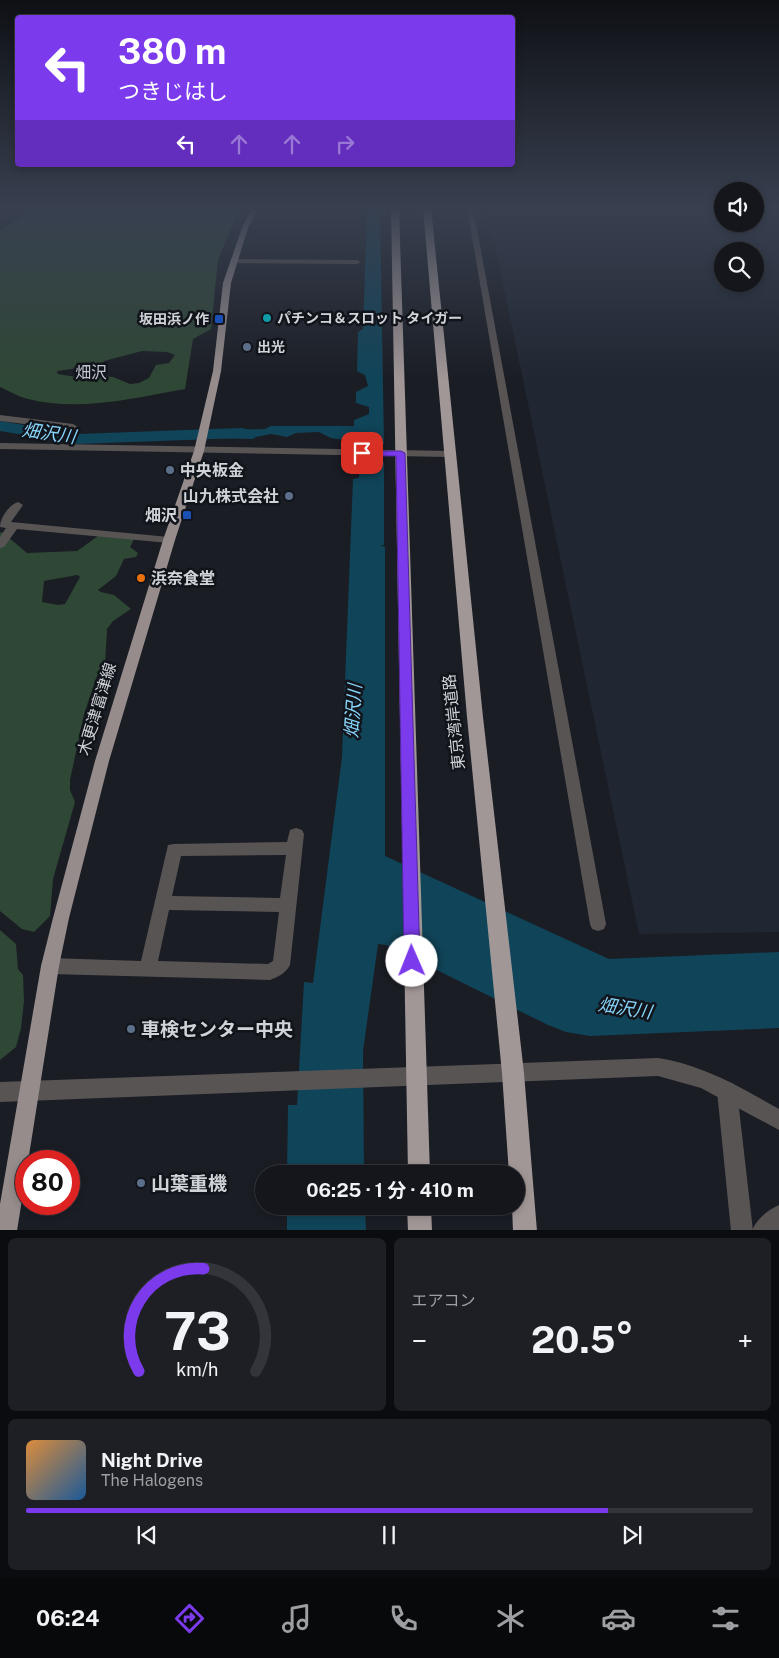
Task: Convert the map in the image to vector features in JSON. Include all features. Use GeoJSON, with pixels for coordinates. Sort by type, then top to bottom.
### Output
{"type":"FeatureCollection","features":[{"type":"Feature","properties":{"kind":"highway"},"geometry":{"type":"LineString","coordinates":[[395,265],[396,453],[419,1165]]}},
{"type":"Feature","properties":{"kind":"highway","name":"東京湾岸道路"},"geometry":{"type":"LineString","coordinates":[[432,265],[513,1073],[524,1230]]}},
{"type":"Feature","properties":{"kind":"highway"},"geometry":{"type":"LineString","coordinates":[[419,1215],[420,1230]]}},
{"type":"Feature","properties":{"kind":"main road","name":"木更津富津線"},"geometry":{"type":"LineString","coordinates":[[6,1230],[50,966],[102,761],[200,445],[218,371],[228,283],[233,265]]}},
{"type":"Feature","properties":{"kind":"street"},"geometry":{"type":"LineString","coordinates":[[480,265],[598,924]]}},
{"type":"Feature","properties":{"kind":"street"},"geometry":{"type":"LineString","coordinates":[[0,418],[73,427]]}},
{"type":"Feature","properties":{"kind":"street"},"geometry":{"type":"LineString","coordinates":[[0,446],[200,445],[348,453],[450,454]]}},
{"type":"Feature","properties":{"kind":"street"},"geometry":{"type":"LineString","coordinates":[[0,545],[6,524],[18,506]]}},
{"type":"Feature","properties":{"kind":"street"},"geometry":{"type":"LineString","coordinates":[[6,524],[169,540]]}},
{"type":"Feature","properties":{"kind":"street"},"geometry":{"type":"LineString","coordinates":[[50,966],[270,972],[277,970],[282,965],[296,841],[176,848],[173,851],[148,968]]}},
{"type":"Feature","properties":{"kind":"street"},"geometry":{"type":"LineString","coordinates":[[162,904],[288,906]]}},
{"type":"Feature","properties":{"kind":"street"},"geometry":{"type":"LineString","coordinates":[[0,1092],[658,1067],[678,1069],[700,1076],[779,1120]]}},
{"type":"Feature","properties":{"kind":"street"},"geometry":{"type":"LineString","coordinates":[[727,1091],[742,1230]]}},
{"type":"Feature","properties":{"kind":"street"},"geometry":{"type":"LineString","coordinates":[[762,1230],[779,1216]]}},
{"type":"Feature","properties":{"kind":"shaded area"},"geometry":{"type":"Polygon","coordinates":[[[499,265],[714,265],[714,292],[764,292],[764,265],[779,265],[779,932],[639,934],[499,265]]]}},
{"type":"Feature","properties":{"kind":"green space"},"geometry":{"type":"Polygon","coordinates":[[[0,265],[217,265],[211,329],[193,339],[185,389],[126,400],[67,404],[47,403],[28,399],[0,387],[0,265]],[[142,351],[104,361],[101,365],[57,371],[58,374],[88,379],[103,376],[113,377],[130,384],[139,383],[149,378],[156,365],[169,363],[175,355],[167,352],[142,351]]]}},
{"type":"Feature","properties":{"kind":"green space"},"geometry":{"type":"Polygon","coordinates":[[[2,532],[27,553],[77,551],[98,536],[134,539],[130,547],[138,553],[136,557],[124,559],[116,576],[98,590],[114,595],[131,609],[113,621],[107,629],[105,664],[97,676],[84,714],[70,780],[70,790],[75,802],[53,879],[50,916],[34,932],[22,929],[0,911],[0,533],[2,532]],[[77,575],[44,581],[42,602],[58,605],[65,604],[80,577],[77,575]]]}},
{"type":"Feature","properties":{"kind":"green space"},"geometry":{"type":"Polygon","coordinates":[[[0,930],[16,944],[18,969],[23,975],[24,1001],[21,1028],[16,1047],[0,1060],[0,930]]]}},
{"type":"Feature","properties":{"kind":"water"},"geometry":{"type":"Polygon","coordinates":[[[365,265],[381,265],[384,444],[363,446],[359,442],[331,438],[319,432],[296,433],[287,437],[271,434],[253,439],[212,438],[214,430],[265,429],[271,426],[354,426],[354,420],[369,414],[369,407],[356,403],[356,392],[368,386],[365,375],[357,371],[358,332],[363,329],[365,265]]]}},
{"type":"Feature","properties":{"kind":"water"},"geometry":{"type":"Polygon","coordinates":[[[353,459],[377,459],[384,462],[384,545],[380,545],[385,547],[385,856],[609,959],[779,952],[779,1028],[590,1036],[566,1032],[548,1025],[386,945],[378,944],[363,1051],[364,1165],[287,1165],[288,1105],[297,1105],[304,982],[313,983],[342,757],[353,479],[361,477],[360,464],[353,462],[353,459]]]}},
{"type":"Feature","properties":{"kind":"water"},"geometry":{"type":"Polygon","coordinates":[[[287,1215],[365,1215],[366,1230],[287,1230],[287,1215]]]}},
{"type":"Feature","properties":{"kind":"waterway","name":"畑沢川"},"geometry":{"type":"LineString","coordinates":[[0,426],[77,439],[241,433]]}},
{"type":"Feature","properties":{"kind":"waterway","name":"畑沢川"},"geometry":{"type":"LineString","coordinates":[[354,433],[371,434],[367,489]]}},
{"type":"Feature","properties":{"kind":"place","name":"パチンコ＆スロット タイガー"},"geometry":{"type":"Point","coordinates":[267,318]}},
{"type":"Feature","properties":{"kind":"place","name":"坂田浜ノ作"},"geometry":{"type":"Point","coordinates":[219,319]}},
{"type":"Feature","properties":{"kind":"place","name":"出光"},"geometry":{"type":"Point","coordinates":[247,347]}},
{"type":"Feature","properties":{"kind":"place","name":"中央板金"},"geometry":{"type":"Point","coordinates":[170,470]}},
{"type":"Feature","properties":{"kind":"place","name":"山九株式会社"},"geometry":{"type":"Point","coordinates":[289,496]}},
{"type":"Feature","properties":{"kind":"place","name":"畑沢"},"geometry":{"type":"Point","coordinates":[187,515]}},
{"type":"Feature","properties":{"kind":"place","name":"浜奈食堂"},"geometry":{"type":"Point","coordinates":[141,578]}},
{"type":"Feature","properties":{"kind":"place","name":"車検センター中央"},"geometry":{"type":"Point","coordinates":[131,1029]}},
{"type":"Feature","properties":{"kind":"place","name":"山葉重機"},"geometry":{"type":"Point","coordinates":[141,1183]}},
{"type":"Feature","properties":{"kind":"district","name":"畑沢"},"geometry":{"type":"Point","coordinates":[91,372]}},
{"type":"Feature","properties":{"kind":"route"},"geometry":{"type":"LineString","coordinates":[[362,453],[401,453],[412,961]]}}]}
